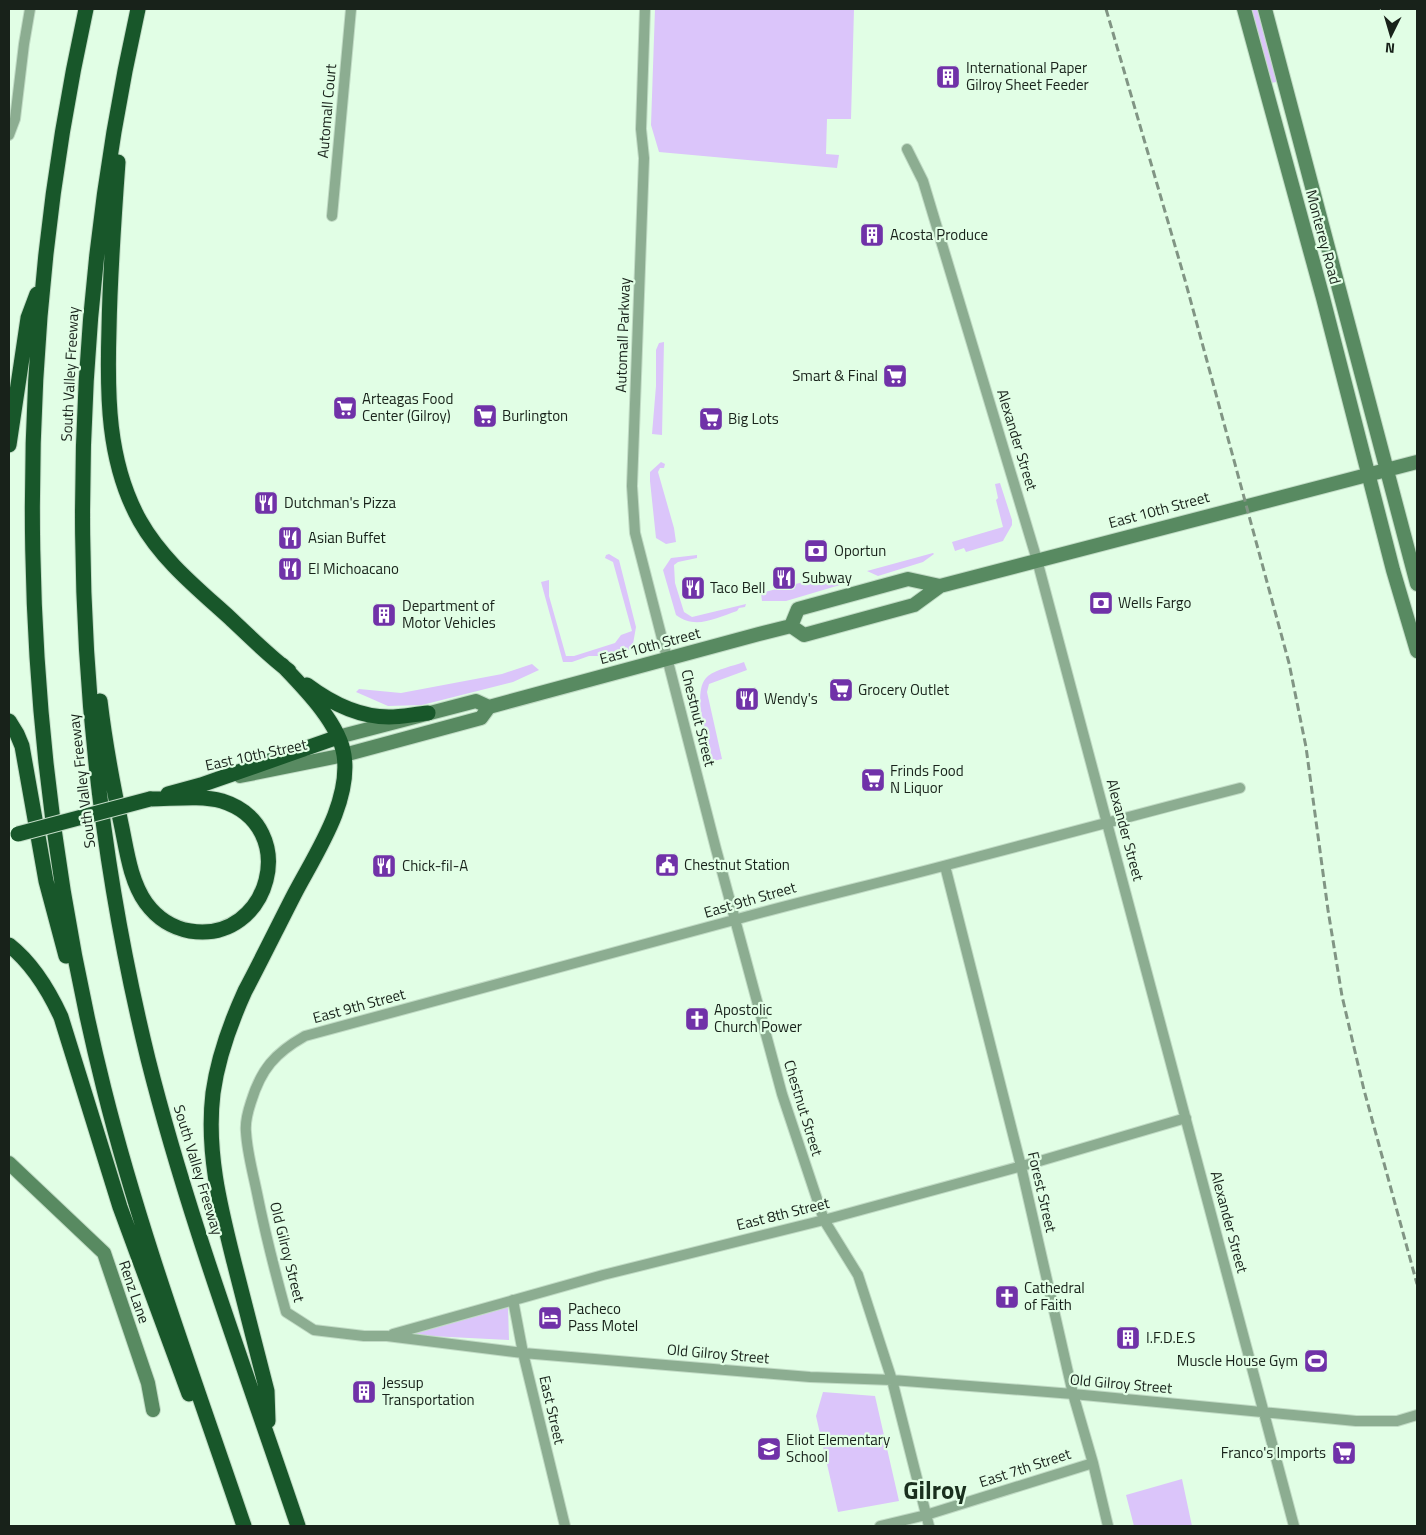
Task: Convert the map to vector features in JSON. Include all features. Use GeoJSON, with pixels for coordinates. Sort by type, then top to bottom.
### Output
{"type":"FeatureCollection","features":[{"type":"Feature","properties":{"kind":"highway"},"geometry":{"type":"LineString","coordinates":[[86,9],[58,159],[44,271],[36,390],[32,514],[34,605],[48,783],[62,881],[84,1004],[105,1092]]}},
{"type":"Feature","properties":{"kind":"highway","name":"South Valley Freeway"},"geometry":{"type":"LineString","coordinates":[[138,9],[124,76],[103,200],[92,298],[84,433],[83,568],[88,667],[99,792],[128,970],[173,1153],[211,1273],[298,1526]]}},
{"type":"Feature","properties":{"kind":"highway"},"geometry":{"type":"LineString","coordinates":[[124,76],[108,338],[109,406],[119,474],[132,506],[161,551],[186,578],[282,665],[315,691],[349,710],[388,717],[428,713]]}},
{"type":"Feature","properties":{"kind":"highway"},"geometry":{"type":"LineString","coordinates":[[9,445],[28,318],[44,271]]}},
{"type":"Feature","properties":{"kind":"highway"},"geometry":{"type":"LineString","coordinates":[[83,568],[109,760],[126,845],[139,893],[159,917],[171,925],[184,930],[199,932],[215,930],[228,926],[242,918],[254,906],[264,891],[268,874],[269,858],[266,843],[259,829],[249,816],[235,806],[220,801],[202,798],[150,799]]}},
{"type":"Feature","properties":{"kind":"highway"},"geometry":{"type":"LineString","coordinates":[[269,1440],[267,1391],[220,1204],[213,1168],[211,1132],[213,1095],[221,1054],[239,1005],[336,813],[344,781],[344,755],[338,737],[317,704],[282,665]]}},
{"type":"Feature","properties":{"kind":"highway"},"geometry":{"type":"LineString","coordinates":[[9,721],[22,746],[53,907],[142,1222],[242,1526]]}},
{"type":"Feature","properties":{"kind":"highway","name":"East 10th Street"},"geometry":{"type":"LineString","coordinates":[[200,784],[338,737]]}},
{"type":"Feature","properties":{"kind":"highway"},"geometry":{"type":"LineString","coordinates":[[12,835],[200,784]]}},
{"type":"Feature","properties":{"kind":"highway"},"geometry":{"type":"LineString","coordinates":[[9,945],[38,976],[53,1000],[61,1018],[120,1207],[156,1307],[242,1526]]}},
{"type":"Feature","properties":{"kind":"main road","name":"Monterey Road"},"geometry":{"type":"LineString","coordinates":[[1244,9],[1323,298],[1393,570],[1417,651]]}},
{"type":"Feature","properties":{"kind":"main road","name":"Monterey Road"},"geometry":{"type":"LineString","coordinates":[[1265,9],[1417,584]]}},
{"type":"Feature","properties":{"kind":"main road","name":"East 10th Street"},"geometry":{"type":"LineString","coordinates":[[200,784],[344,755],[481,718],[489,707],[790,626],[804,635],[914,605],[940,586],[1417,462]]}},
{"type":"Feature","properties":{"kind":"main road","name":"East 10th Street"},"geometry":{"type":"LineString","coordinates":[[790,626],[798,609],[908,579],[940,586]]}},
{"type":"Feature","properties":{"kind":"main road","name":"East 10th Street"},"geometry":{"type":"LineString","coordinates":[[338,737],[476,701],[489,707]]}},
{"type":"Feature","properties":{"kind":"main road","name":"Renz Lane"},"geometry":{"type":"LineString","coordinates":[[9,1162],[104,1253],[148,1383],[153,1410]]}},
{"type":"Feature","properties":{"kind":"street"},"geometry":{"type":"LineString","coordinates":[[9,135],[15,119],[30,9]]}},
{"type":"Feature","properties":{"kind":"street","name":"Automall Court"},"geometry":{"type":"LineString","coordinates":[[332,216],[351,9]]}},
{"type":"Feature","properties":{"kind":"street","name":"Automall Parkway"},"geometry":{"type":"LineString","coordinates":[[645,9],[641,129],[644,158],[632,503],[638,546],[668,659]]}},
{"type":"Feature","properties":{"kind":"street","name":"Alexander Street"},"geometry":{"type":"LineString","coordinates":[[907,149],[922,181],[1037,560],[1294,1526]]}},
{"type":"Feature","properties":{"kind":"street","name":"Chestnut Street"},"geometry":{"type":"LineString","coordinates":[[668,659],[734,920],[782,1094],[824,1220],[858,1275],[892,1380],[929,1526]]}},
{"type":"Feature","properties":{"kind":"street","name":"East 9th Street"},"geometry":{"type":"LineString","coordinates":[[275,1057],[289,1045],[305,1036],[795,902],[945,866],[1240,788]]}},
{"type":"Feature","properties":{"kind":"street","name":"Forest Street"},"geometry":{"type":"LineString","coordinates":[[945,866],[1021,1166],[1073,1394],[1093,1463],[1108,1526]]}},
{"type":"Feature","properties":{"kind":"street","name":"Old Gilroy Street"},"geometry":{"type":"LineString","coordinates":[[275,1057],[256,1086],[249,1108],[245,1131],[265,1235],[286,1312],[314,1330],[364,1336],[387,1336],[523,1352],[810,1377],[892,1380],[1073,1394],[1264,1413],[1381,1422],[1397,1421],[1417,1415]]}},
{"type":"Feature","properties":{"kind":"street","name":"East 8th Street"},"geometry":{"type":"LineString","coordinates":[[387,1336],[603,1275],[824,1220],[1186,1118]]}},
{"type":"Feature","properties":{"kind":"street","name":"East Street"},"geometry":{"type":"LineString","coordinates":[[513,1300],[523,1352],[565,1526]]}},
{"type":"Feature","properties":{"kind":"street","name":"East 7th Street"},"geometry":{"type":"LineString","coordinates":[[880,1526],[926,1515],[1093,1463]]}},
{"type":"Feature","properties":{"kind":"shaded area"},"geometry":{"type":"Polygon","coordinates":[[[655,9],[854,9],[851,119],[827,119],[826,154],[839,155],[837,168],[659,152],[651,125],[655,9]]]}},
{"type":"Feature","properties":{"kind":"shaded area"},"geometry":{"type":"Polygon","coordinates":[[[1251,9],[1259,9],[1277,82],[1270,83],[1251,9]]]}},
{"type":"Feature","properties":{"kind":"shaded area"},"geometry":{"type":"Polygon","coordinates":[[[664,342],[662,435],[652,434],[656,386],[656,350],[659,343],[664,342]]]}},
{"type":"Feature","properties":{"kind":"shaded area"},"geometry":{"type":"Polygon","coordinates":[[[661,462],[665,464],[664,468],[660,468],[658,472],[674,528],[676,542],[666,544],[656,538],[650,481],[650,472],[661,462]]]}},
{"type":"Feature","properties":{"kind":"shaded area"},"geometry":{"type":"Polygon","coordinates":[[[1000,483],[1012,520],[1012,525],[1003,541],[966,552],[964,548],[955,551],[952,542],[1003,527],[996,500],[998,498],[995,484],[1000,483]]]}},
{"type":"Feature","properties":{"kind":"shaded area"},"geometry":{"type":"Polygon","coordinates":[[[933,553],[923,562],[878,576],[867,571],[933,553]]]}},
{"type":"Feature","properties":{"kind":"shaded area"},"geometry":{"type":"Polygon","coordinates":[[[609,554],[619,560],[636,627],[633,644],[626,653],[611,656],[589,656],[572,662],[563,662],[541,582],[549,580],[549,596],[566,656],[574,656],[615,643],[621,635],[632,631],[613,562],[605,558],[609,554]]]}},
{"type":"Feature","properties":{"kind":"shaded area"},"geometry":{"type":"Polygon","coordinates":[[[697,555],[697,558],[678,562],[674,565],[675,583],[684,612],[692,617],[746,604],[745,607],[713,619],[698,622],[691,622],[676,615],[663,570],[671,558],[697,555]]]}},
{"type":"Feature","properties":{"kind":"shaded area"},"geometry":{"type":"Polygon","coordinates":[[[838,573],[840,585],[786,601],[762,601],[761,593],[838,573]]]}},
{"type":"Feature","properties":{"kind":"shaded area"},"geometry":{"type":"Polygon","coordinates":[[[744,662],[747,670],[709,684],[707,692],[722,759],[713,761],[704,729],[700,704],[700,693],[703,683],[708,676],[744,662]]]}},
{"type":"Feature","properties":{"kind":"shaded area"},"geometry":{"type":"Polygon","coordinates":[[[532,664],[539,670],[513,682],[422,705],[388,706],[356,692],[359,689],[401,693],[502,674],[532,664]]]}},
{"type":"Feature","properties":{"kind":"shaded area"},"geometry":{"type":"Polygon","coordinates":[[[508,1307],[509,1340],[410,1335],[508,1307]]]}},
{"type":"Feature","properties":{"kind":"shaded area"},"geometry":{"type":"Polygon","coordinates":[[[823,1392],[875,1396],[899,1501],[838,1512],[816,1416],[823,1392]]]}},
{"type":"Feature","properties":{"kind":"shaded area"},"geometry":{"type":"Polygon","coordinates":[[[1182,1479],[1192,1526],[1134,1526],[1126,1495],[1182,1479]]]}},
{"type":"Feature","properties":{"kind":"railway"},"geometry":{"type":"LineString","coordinates":[[1106,9],[1185,280],[1289,663],[1306,747],[1328,910],[1342,996],[1364,1090],[1417,1284]]}},
{"type":"Feature","properties":{"kind":"place","name":"International Paper Gilroy Sheet Feeder"},"geometry":{"type":"Point","coordinates":[948,77]}},
{"type":"Feature","properties":{"kind":"place","name":"Acosta Produce"},"geometry":{"type":"Point","coordinates":[872,235]}},
{"type":"Feature","properties":{"kind":"place","name":"Smart & Final"},"geometry":{"type":"Point","coordinates":[895,376]}},
{"type":"Feature","properties":{"kind":"place","name":"Arteagas Food Center (Gilroy)"},"geometry":{"type":"Point","coordinates":[345,408]}},
{"type":"Feature","properties":{"kind":"place","name":"Burlington"},"geometry":{"type":"Point","coordinates":[485,416]}},
{"type":"Feature","properties":{"kind":"place","name":"Big Lots"},"geometry":{"type":"Point","coordinates":[711,419]}},
{"type":"Feature","properties":{"kind":"place","name":"Dutchman's Pizza"},"geometry":{"type":"Point","coordinates":[266,503]}},
{"type":"Feature","properties":{"kind":"place","name":"Asian Buffet"},"geometry":{"type":"Point","coordinates":[290,538]}},
{"type":"Feature","properties":{"kind":"place","name":"Oportun"},"geometry":{"type":"Point","coordinates":[816,551]}},
{"type":"Feature","properties":{"kind":"place","name":"El Michoacano"},"geometry":{"type":"Point","coordinates":[290,569]}},
{"type":"Feature","properties":{"kind":"place","name":"Subway"},"geometry":{"type":"Point","coordinates":[784,578]}},
{"type":"Feature","properties":{"kind":"place","name":"Taco Bell"},"geometry":{"type":"Point","coordinates":[693,588]}},
{"type":"Feature","properties":{"kind":"place","name":"Wells Fargo"},"geometry":{"type":"Point","coordinates":[1101,603]}},
{"type":"Feature","properties":{"kind":"place","name":"Department of Motor Vehicles"},"geometry":{"type":"Point","coordinates":[384,615]}},
{"type":"Feature","properties":{"kind":"place","name":"Grocery Outlet"},"geometry":{"type":"Point","coordinates":[841,690]}},
{"type":"Feature","properties":{"kind":"place","name":"Wendy's"},"geometry":{"type":"Point","coordinates":[747,699]}},
{"type":"Feature","properties":{"kind":"place","name":"Frinds Food N Liquor"},"geometry":{"type":"Point","coordinates":[873,780]}},
{"type":"Feature","properties":{"kind":"place","name":"Chestnut Station"},"geometry":{"type":"Point","coordinates":[667,865]}},
{"type":"Feature","properties":{"kind":"place","name":"Chick-fil-A"},"geometry":{"type":"Point","coordinates":[384,866]}},
{"type":"Feature","properties":{"kind":"place","name":"Apostolic Church Power"},"geometry":{"type":"Point","coordinates":[697,1019]}},
{"type":"Feature","properties":{"kind":"place","name":"Cathedral of Faith"},"geometry":{"type":"Point","coordinates":[1007,1297]}},
{"type":"Feature","properties":{"kind":"place","name":"Pacheco Pass Motel"},"geometry":{"type":"Point","coordinates":[550,1318]}},
{"type":"Feature","properties":{"kind":"place","name":"I.F.D.E.S"},"geometry":{"type":"Point","coordinates":[1128,1338]}},
{"type":"Feature","properties":{"kind":"place","name":"Muscle House Gym"},"geometry":{"type":"Point","coordinates":[1316,1361]}},
{"type":"Feature","properties":{"kind":"place","name":"Jessup Transportation"},"geometry":{"type":"Point","coordinates":[364,1392]}},
{"type":"Feature","properties":{"kind":"place","name":"Eliot Elementary School"},"geometry":{"type":"Point","coordinates":[769,1449]}},
{"type":"Feature","properties":{"kind":"place","name":"Franco's Imports"},"geometry":{"type":"Point","coordinates":[1344,1453]}},
{"type":"Feature","properties":{"kind":"district","name":"Gilroy"},"geometry":{"type":"Point","coordinates":[935,1490]}}]}
